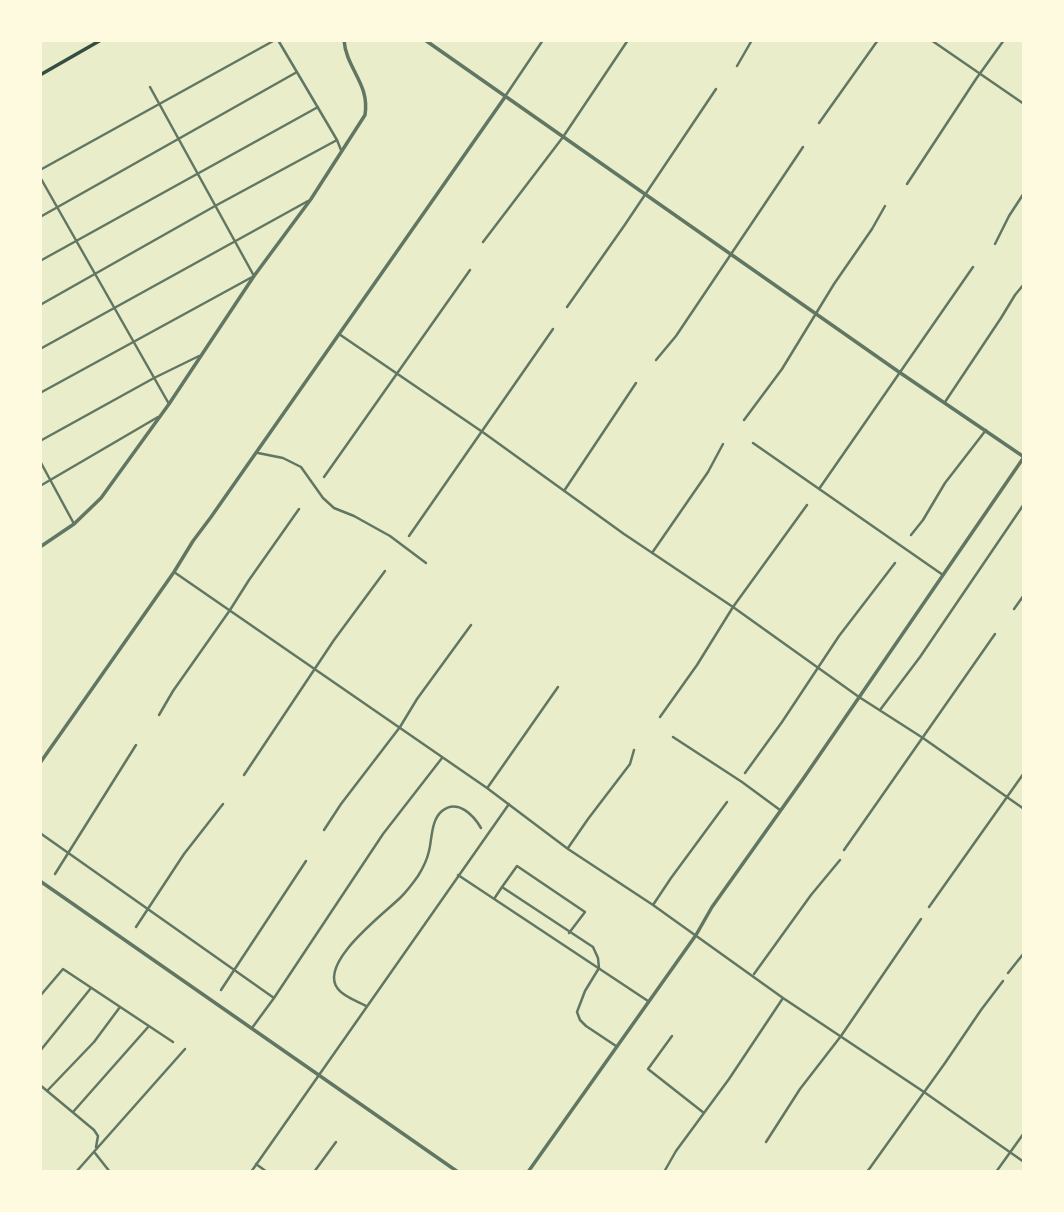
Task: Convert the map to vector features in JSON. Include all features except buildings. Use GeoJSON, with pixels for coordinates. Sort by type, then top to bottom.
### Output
{"type":"FeatureCollection","features":[{"type":"Feature","properties":{"kind":"main road"},"geometry":{"type":"LineString","coordinates":[[40,75],[101,40]]}},
{"type":"Feature","properties":{"kind":"street"},"geometry":{"type":"LineString","coordinates":[[40,170],[276,40],[318,107],[342,152]]}},
{"type":"Feature","properties":{"kind":"street"},"geometry":{"type":"LineString","coordinates":[[40,547],[74,524],[101,498],[169,404],[254,276],[311,199],[365,115],[366,101],[362,84],[346,54],[344,40]]}},
{"type":"Feature","properties":{"kind":"street"},"geometry":{"type":"LineString","coordinates":[[425,40],[1024,457],[712,907],[696,935],[530,1171]]}},
{"type":"Feature","properties":{"kind":"street"},"geometry":{"type":"LineString","coordinates":[[40,763],[543,40]]}},
{"type":"Feature","properties":{"kind":"street"},"geometry":{"type":"LineString","coordinates":[[483,242],[563,137],[628,40]]}},
{"type":"Feature","properties":{"kind":"street"},"geometry":{"type":"LineString","coordinates":[[737,66],[752,40]]}},
{"type":"Feature","properties":{"kind":"street"},"geometry":{"type":"LineString","coordinates":[[820,123],[878,40]]}},
{"type":"Feature","properties":{"kind":"street"},"geometry":{"type":"LineString","coordinates":[[931,40],[1024,104]]}},
{"type":"Feature","properties":{"kind":"street"},"geometry":{"type":"LineString","coordinates":[[907,184],[1004,40]]}},
{"type":"Feature","properties":{"kind":"street"},"geometry":{"type":"LineString","coordinates":[[40,217],[297,72]]}},
{"type":"Feature","properties":{"kind":"street"},"geometry":{"type":"LineString","coordinates":[[150,87],[254,276]]}},
{"type":"Feature","properties":{"kind":"street"},"geometry":{"type":"LineString","coordinates":[[567,307],[716,89]]}},
{"type":"Feature","properties":{"kind":"street"},"geometry":{"type":"LineString","coordinates":[[40,261],[318,107]]}},
{"type":"Feature","properties":{"kind":"street"},"geometry":{"type":"LineString","coordinates":[[40,304],[337,140]]}},
{"type":"Feature","properties":{"kind":"street"},"geometry":{"type":"LineString","coordinates":[[656,360],[676,336],[803,147]]}},
{"type":"Feature","properties":{"kind":"street"},"geometry":{"type":"LineString","coordinates":[[40,177],[169,404]]}},
{"type":"Feature","properties":{"kind":"street"},"geometry":{"type":"LineString","coordinates":[[995,244],[1024,193]]}},
{"type":"Feature","properties":{"kind":"street"},"geometry":{"type":"LineString","coordinates":[[40,349],[311,199]]}},
{"type":"Feature","properties":{"kind":"street"},"geometry":{"type":"LineString","coordinates":[[744,420],[782,369],[885,206]]}},
{"type":"Feature","properties":{"kind":"street"},"geometry":{"type":"LineString","coordinates":[[819,489],[973,267]]}},
{"type":"Feature","properties":{"kind":"street"},"geometry":{"type":"LineString","coordinates":[[324,477],[470,270]]}},
{"type":"Feature","properties":{"kind":"street"},"geometry":{"type":"LineString","coordinates":[[40,394],[254,276]]}},
{"type":"Feature","properties":{"kind":"street"},"geometry":{"type":"LineString","coordinates":[[945,402],[1024,284]]}},
{"type":"Feature","properties":{"kind":"street"},"geometry":{"type":"LineString","coordinates":[[409,536],[553,328]]}},
{"type":"Feature","properties":{"kind":"street"},"geometry":{"type":"LineString","coordinates":[[339,334],[1024,809]]}},
{"type":"Feature","properties":{"kind":"street"},"geometry":{"type":"LineString","coordinates":[[40,441],[154,378],[202,355]]}},
{"type":"Feature","properties":{"kind":"street"},"geometry":{"type":"LineString","coordinates":[[564,492],[636,383]]}},
{"type":"Feature","properties":{"kind":"street"},"geometry":{"type":"LineString","coordinates":[[40,486],[159,416]]}},
{"type":"Feature","properties":{"kind":"street"},"geometry":{"type":"LineString","coordinates":[[911,535],[945,483],[986,430]]}},
{"type":"Feature","properties":{"kind":"street"},"geometry":{"type":"LineString","coordinates":[[753,443],[943,575]]}},
{"type":"Feature","properties":{"kind":"street"},"geometry":{"type":"LineString","coordinates":[[652,553],[708,472],[723,444]]}},
{"type":"Feature","properties":{"kind":"street"},"geometry":{"type":"LineString","coordinates":[[256,452],[283,458],[301,467],[323,498],[334,508],[390,536],[426,563]]}},
{"type":"Feature","properties":{"kind":"street"},"geometry":{"type":"LineString","coordinates":[[40,461],[74,524]]}},
{"type":"Feature","properties":{"kind":"street"},"geometry":{"type":"LineString","coordinates":[[880,710],[920,657],[1024,504]]}},
{"type":"Feature","properties":{"kind":"street"},"geometry":{"type":"LineString","coordinates":[[660,717],[733,607],[807,505]]}},
{"type":"Feature","properties":{"kind":"street"},"geometry":{"type":"LineString","coordinates":[[159,715],[299,509]]}},
{"type":"Feature","properties":{"kind":"street"},"geometry":{"type":"LineString","coordinates":[[745,773],[839,636],[895,563]]}},
{"type":"Feature","properties":{"kind":"street"},"geometry":{"type":"LineString","coordinates":[[244,775],[334,640],[385,571]]}},
{"type":"Feature","properties":{"kind":"street"},"geometry":{"type":"LineString","coordinates":[[174,572],[487,788],[568,849],[1024,1163]]}},
{"type":"Feature","properties":{"kind":"street"},"geometry":{"type":"LineString","coordinates":[[1014,609],[1024,594]]}},
{"type":"Feature","properties":{"kind":"street"},"geometry":{"type":"LineString","coordinates":[[324,830],[471,625]]}},
{"type":"Feature","properties":{"kind":"street"},"geometry":{"type":"LineString","coordinates":[[844,850],[995,634]]}},
{"type":"Feature","properties":{"kind":"street"},"geometry":{"type":"LineString","coordinates":[[487,788],[558,687]]}},
{"type":"Feature","properties":{"kind":"street"},"geometry":{"type":"LineString","coordinates":[[673,737],[780,810]]}},
{"type":"Feature","properties":{"kind":"street"},"geometry":{"type":"LineString","coordinates":[[55,874],[136,745]]}},
{"type":"Feature","properties":{"kind":"street"},"geometry":{"type":"LineString","coordinates":[[568,849],[630,764],[634,750]]}},
{"type":"Feature","properties":{"kind":"street"},"geometry":{"type":"LineString","coordinates":[[252,1028],[383,834],[442,758]]}},
{"type":"Feature","properties":{"kind":"street"},"geometry":{"type":"LineString","coordinates":[[929,907],[1024,773]]}},
{"type":"Feature","properties":{"kind":"street"},"geometry":{"type":"LineString","coordinates":[[653,905],[727,803]]}},
{"type":"Feature","properties":{"kind":"street"},"geometry":{"type":"LineString","coordinates":[[136,927],[184,855],[223,804]]}},
{"type":"Feature","properties":{"kind":"street"},"geometry":{"type":"LineString","coordinates":[[251,1172],[509,804]]}},
{"type":"Feature","properties":{"kind":"street"},"geometry":{"type":"LineString","coordinates":[[367,1006],[336,987],[334,975],[338,962],[366,929],[401,898],[419,874],[429,850],[434,826],[442,811],[452,807],[464,809],[481,828]]}},
{"type":"Feature","properties":{"kind":"street"},"geometry":{"type":"LineString","coordinates":[[40,833],[274,998]]}},
{"type":"Feature","properties":{"kind":"street"},"geometry":{"type":"LineString","coordinates":[[753,975],[840,860]]}},
{"type":"Feature","properties":{"kind":"street"},"geometry":{"type":"LineString","coordinates":[[221,990],[306,861]]}},
{"type":"Feature","properties":{"kind":"street"},"geometry":{"type":"LineString","coordinates":[[494,899],[517,866],[585,912],[569,933]]}},
{"type":"Feature","properties":{"kind":"street"},"geometry":{"type":"LineString","coordinates":[[458,875],[649,1002]]}},
{"type":"Feature","properties":{"kind":"street"},"geometry":{"type":"LineString","coordinates":[[40,881],[458,1172]]}},
{"type":"Feature","properties":{"kind":"street"},"geometry":{"type":"LineString","coordinates":[[502,887],[593,947],[599,968],[585,991],[577,1012],[586,1026],[618,1047]]}},
{"type":"Feature","properties":{"kind":"street"},"geometry":{"type":"LineString","coordinates":[[766,1142],[921,919]]}},
{"type":"Feature","properties":{"kind":"street"},"geometry":{"type":"LineString","coordinates":[[1009,973],[1024,953]]}},
{"type":"Feature","properties":{"kind":"street"},"geometry":{"type":"LineString","coordinates":[[40,996],[63,969],[173,1042]]}},
{"type":"Feature","properties":{"kind":"street"},"geometry":{"type":"LineString","coordinates":[[867,1172],[1003,981]]}},
{"type":"Feature","properties":{"kind":"street"},"geometry":{"type":"LineString","coordinates":[[40,1051],[92,988]]}},
{"type":"Feature","properties":{"kind":"street"},"geometry":{"type":"LineString","coordinates":[[664,1172],[783,998]]}},
{"type":"Feature","properties":{"kind":"street"},"geometry":{"type":"LineString","coordinates":[[47,1091],[94,1042],[120,1007]]}},
{"type":"Feature","properties":{"kind":"street"},"geometry":{"type":"LineString","coordinates":[[73,1112],[149,1026]]}},
{"type":"Feature","properties":{"kind":"street"},"geometry":{"type":"LineString","coordinates":[[672,1036],[648,1069],[704,1113]]}},
{"type":"Feature","properties":{"kind":"street"},"geometry":{"type":"LineString","coordinates":[[76,1172],[185,1049]]}},
{"type":"Feature","properties":{"kind":"street"},"geometry":{"type":"LineString","coordinates":[[40,1085],[94,1130],[98,1136],[94,1152]]}},
{"type":"Feature","properties":{"kind":"street"},"geometry":{"type":"LineString","coordinates":[[996,1172],[1024,1133]]}},
{"type":"Feature","properties":{"kind":"street"},"geometry":{"type":"LineString","coordinates":[[314,1172],[335,1142]]}},
{"type":"Feature","properties":{"kind":"street"},"geometry":{"type":"LineString","coordinates":[[94,1152],[110,1172]]}},
{"type":"Feature","properties":{"kind":"street"},"geometry":{"type":"LineString","coordinates":[[256,1164],[267,1172]]}}]}
